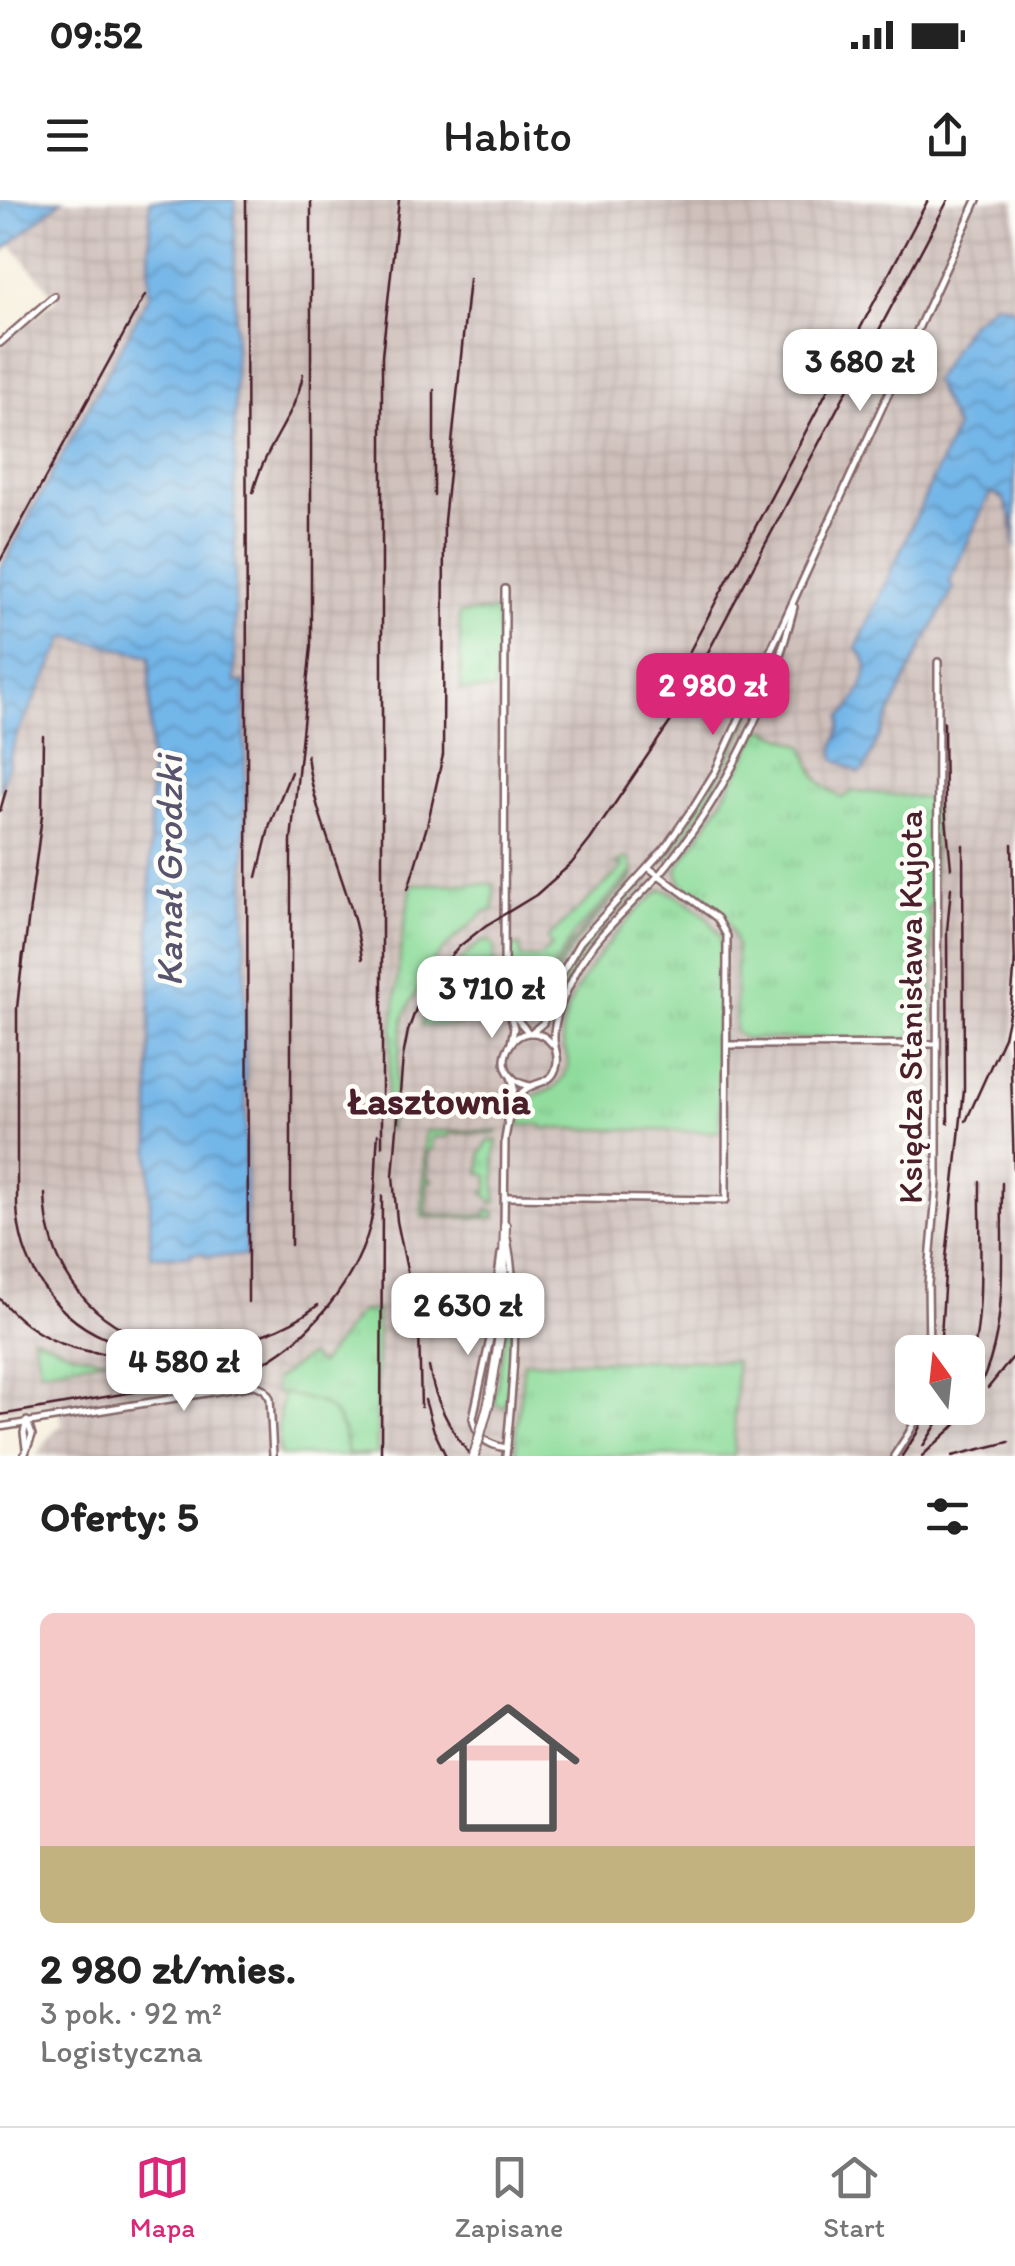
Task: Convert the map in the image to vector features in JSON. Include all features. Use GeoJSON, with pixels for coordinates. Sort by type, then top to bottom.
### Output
{"type":"FeatureCollection","features":[{"type":"Feature","properties":{"kind":"main road"},"geometry":{"type":"LineString","coordinates":[[474,1456],[489,1403],[502,1330],[505,1225]]}},
{"type":"Feature","properties":{"kind":"street"},"geometry":{"type":"LineString","coordinates":[[511,1043],[538,1029],[559,978],[580,942],[649,868],[710,782],[977,200]]}},
{"type":"Feature","properties":{"kind":"street"},"geometry":{"type":"LineString","coordinates":[[0,343],[54,296]]}},
{"type":"Feature","properties":{"kind":"street"},"geometry":{"type":"LineString","coordinates":[[505,588],[504,998],[514,1028],[505,1062],[514,1088],[507,1121],[504,1197],[516,1331],[506,1456]]}},
{"type":"Feature","properties":{"kind":"street"},"geometry":{"type":"LineString","coordinates":[[507,1121],[521,1094],[554,1074],[558,1062],[556,1026],[578,968],[601,935],[659,875],[711,803],[776,666],[800,590]]}},
{"type":"Feature","properties":{"kind":"street","name":"Księdza Stanisława Kujota"},"geometry":{"type":"LineString","coordinates":[[929,1335],[928,1284],[937,1189],[938,662]]}},
{"type":"Feature","properties":{"kind":"street"},"geometry":{"type":"LineString","coordinates":[[504,1197],[726,1200],[726,930],[711,912],[649,868]]}},
{"type":"Feature","properties":{"kind":"street"},"geometry":{"type":"LineString","coordinates":[[505,978],[518,1022],[531,1033],[548,1039],[556,1049]]}},
{"type":"Feature","properties":{"kind":"street"},"geometry":{"type":"LineString","coordinates":[[728,1045],[937,1044]]}},
{"type":"Feature","properties":{"kind":"street"},"geometry":{"type":"LineString","coordinates":[[511,1076],[534,1086]]}},
{"type":"Feature","properties":{"kind":"street"},"geometry":{"type":"LineString","coordinates":[[505,1225],[490,1340],[473,1420],[482,1438],[507,1448]]}},
{"type":"Feature","properties":{"kind":"street"},"geometry":{"type":"LineString","coordinates":[[2,1426],[251,1385],[263,1388],[270,1400],[272,1456]]}},
{"type":"Feature","properties":{"kind":"street"},"geometry":{"type":"LineString","coordinates":[[25,1454],[32,1435],[28,1422]]}},
{"type":"Feature","properties":{"kind":"street"},"geometry":{"type":"LineString","coordinates":[[894,1456],[913,1425]]}},
{"type":"Feature","properties":{"kind":"shaded area"},"geometry":{"type":"Polygon","coordinates":[[[62,200],[150,200],[150,296],[0,570],[0,344],[57,299],[11,245],[62,200]]]}},
{"type":"Feature","properties":{"kind":"shaded area"},"geometry":{"type":"Polygon","coordinates":[[[235,200],[1015,200],[1015,308],[995,303],[968,325],[933,381],[957,428],[856,648],[866,661],[866,673],[841,722],[840,732],[916,658],[953,590],[950,581],[990,493],[1003,498],[1012,519],[1015,548],[1015,1456],[36,1456],[62,1425],[59,1404],[0,1411],[0,792],[17,734],[67,635],[150,656],[150,1255],[246,1255],[244,682],[235,682],[235,200]]]}},
{"type":"Feature","properties":{"kind":"green space"},"geometry":{"type":"Polygon","coordinates":[[[498,611],[494,690],[461,691],[459,614],[498,611]]]}},
{"type":"Feature","properties":{"kind":"green space"},"geometry":{"type":"Polygon","coordinates":[[[748,712],[752,714],[709,799],[670,856],[660,864],[715,779],[748,712]]]}},
{"type":"Feature","properties":{"kind":"green space"},"geometry":{"type":"Polygon","coordinates":[[[761,728],[804,746],[817,777],[842,798],[854,791],[924,798],[934,805],[933,903],[926,912],[931,918],[933,1026],[912,1026],[911,1039],[745,1039],[735,1032],[736,947],[732,930],[717,909],[682,883],[677,868],[722,800],[761,728]]]}},
{"type":"Feature","properties":{"kind":"green space"},"geometry":{"type":"Polygon","coordinates":[[[625,858],[631,861],[633,871],[574,934],[554,967],[537,1011],[521,1018],[511,987],[512,948],[520,945],[521,958],[540,957],[552,946],[547,939],[621,869],[623,865],[614,865],[625,858]]]}},
{"type":"Feature","properties":{"kind":"green space"},"geometry":{"type":"Polygon","coordinates":[[[635,873],[579,938],[559,970],[544,1008],[541,1007],[568,949],[635,873]]]}},
{"type":"Feature","properties":{"kind":"green space"},"geometry":{"type":"Polygon","coordinates":[[[648,878],[592,942],[572,973],[556,1011],[552,1010],[566,973],[587,940],[648,878]]]}},
{"type":"Feature","properties":{"kind":"green space"},"geometry":{"type":"Polygon","coordinates":[[[412,884],[494,884],[494,910],[485,912],[451,942],[435,960],[413,998],[404,1017],[386,1129],[401,944],[412,884]]]}},
{"type":"Feature","properties":{"kind":"green space"},"geometry":{"type":"Polygon","coordinates":[[[662,889],[696,909],[721,938],[720,1132],[518,1125],[528,1098],[555,1087],[566,1073],[568,1061],[562,1035],[565,1017],[585,976],[632,916],[662,889]]]}},
{"type":"Feature","properties":{"kind":"green space"},"geometry":{"type":"Polygon","coordinates":[[[488,941],[494,945],[495,1013],[482,1014],[464,1025],[421,1026],[445,979],[471,950],[488,941]]]}},
{"type":"Feature","properties":{"kind":"green space"},"geometry":{"type":"Polygon","coordinates":[[[425,1131],[498,1131],[432,1137],[432,1150],[427,1151],[427,1178],[432,1180],[427,1182],[426,1215],[486,1215],[487,1210],[496,1212],[496,1218],[422,1217],[425,1131]]]}},
{"type":"Feature","properties":{"kind":"green space"},"geometry":{"type":"Polygon","coordinates":[[[497,1140],[493,1203],[483,1192],[488,1191],[488,1176],[480,1173],[481,1153],[488,1142],[497,1140]]]}},
{"type":"Feature","properties":{"kind":"green space"},"geometry":{"type":"Polygon","coordinates":[[[509,1273],[512,1340],[505,1407],[494,1404],[507,1324],[509,1273]]]}},
{"type":"Feature","properties":{"kind":"green space"},"geometry":{"type":"Polygon","coordinates":[[[377,1310],[377,1455],[348,1454],[343,1429],[322,1403],[275,1393],[275,1380],[308,1356],[320,1364],[360,1312],[377,1310]]]}},
{"type":"Feature","properties":{"kind":"green space"},"geometry":{"type":"Polygon","coordinates":[[[33,1336],[73,1353],[107,1359],[40,1370],[33,1336]]]}},
{"type":"Feature","properties":{"kind":"green space"},"geometry":{"type":"Polygon","coordinates":[[[736,1361],[734,1456],[516,1456],[524,1362],[736,1361]]]}},
{"type":"Feature","properties":{"kind":"green space"},"geometry":{"type":"Polygon","coordinates":[[[282,1393],[329,1409],[340,1425],[348,1454],[369,1456],[280,1456],[282,1393]]]}},
{"type":"Feature","properties":{"kind":"water"},"geometry":{"type":"Polygon","coordinates":[[[0,200],[62,200],[0,253],[0,200]]]}},
{"type":"Feature","properties":{"kind":"water","name":"Kanał Grodzki"},"geometry":{"type":"Polygon","coordinates":[[[150,200],[235,200],[235,682],[245,682],[246,1256],[150,1256],[150,656],[67,636],[17,734],[0,792],[0,570],[149,296],[150,200]]]}},
{"type":"Feature","properties":{"kind":"water"},"geometry":{"type":"Polygon","coordinates":[[[995,303],[1015,308],[1015,548],[1012,519],[1003,498],[990,493],[950,581],[953,590],[916,658],[864,770],[859,773],[835,759],[834,753],[841,717],[855,701],[867,669],[856,649],[956,428],[933,381],[968,325],[995,303]]]}},
{"type":"Feature","properties":{"kind":"railway"},"geometry":{"type":"LineString","coordinates":[[246,200],[248,1302]]}},
{"type":"Feature","properties":{"kind":"railway"},"geometry":{"type":"LineString","coordinates":[[291,1245],[291,841],[311,646],[311,200]]}},
{"type":"Feature","properties":{"kind":"railway"},"geometry":{"type":"LineString","coordinates":[[382,1146],[382,356],[399,200]]}},
{"type":"Feature","properties":{"kind":"railway"},"geometry":{"type":"LineString","coordinates":[[659,719],[683,664],[928,200]]}},
{"type":"Feature","properties":{"kind":"railway"},"geometry":{"type":"LineString","coordinates":[[421,1407],[419,1329],[397,1221],[393,1176],[403,1057],[417,1006],[438,970],[460,946],[536,895],[571,864],[673,718],[948,200]]}},
{"type":"Feature","properties":{"kind":"railway"},"geometry":{"type":"LineString","coordinates":[[408,889],[443,755],[444,521],[469,279]]}},
{"type":"Feature","properties":{"kind":"railway"},"geometry":{"type":"LineString","coordinates":[[0,561],[145,295]]}},
{"type":"Feature","properties":{"kind":"railway"},"geometry":{"type":"LineString","coordinates":[[253,493],[303,374]]}},
{"type":"Feature","properties":{"kind":"railway"},"geometry":{"type":"LineString","coordinates":[[434,390],[434,495]]}},
{"type":"Feature","properties":{"kind":"railway"},"geometry":{"type":"LineString","coordinates":[[944,722],[945,808],[951,868]]}},
{"type":"Feature","properties":{"kind":"railway"},"geometry":{"type":"LineString","coordinates":[[22,968],[42,816],[43,736]]}},
{"type":"Feature","properties":{"kind":"railway"},"geometry":{"type":"LineString","coordinates":[[307,755],[362,959]]}},
{"type":"Feature","properties":{"kind":"railway"},"geometry":{"type":"LineString","coordinates":[[257,877],[270,824],[291,772]]}},
{"type":"Feature","properties":{"kind":"railway"},"geometry":{"type":"LineString","coordinates":[[0,811],[6,790]]}},
{"type":"Feature","properties":{"kind":"railway"},"geometry":{"type":"LineString","coordinates":[[1012,844],[1015,971]]}},
{"type":"Feature","properties":{"kind":"railway"},"geometry":{"type":"LineString","coordinates":[[941,1335],[964,1090],[963,845]]}},
{"type":"Feature","properties":{"kind":"railway"},"geometry":{"type":"LineString","coordinates":[[948,1123],[947,931],[951,888]]}},
{"type":"Feature","properties":{"kind":"railway"},"geometry":{"type":"LineString","coordinates":[[23,954],[17,1008],[17,1206],[27,1254],[50,1296],[85,1328],[139,1348],[200,1347]]}},
{"type":"Feature","properties":{"kind":"railway"},"geometry":{"type":"LineString","coordinates":[[966,1121],[1004,1037],[1015,960]]}},
{"type":"Feature","properties":{"kind":"railway"},"geometry":{"type":"LineString","coordinates":[[1010,1036],[1014,1171]]}},
{"type":"Feature","properties":{"kind":"railway"},"geometry":{"type":"LineString","coordinates":[[0,1415],[233,1375],[278,1353],[319,1317],[351,1273],[362,1250],[372,1215],[378,1134]]}},
{"type":"Feature","properties":{"kind":"railway"},"geometry":{"type":"LineString","coordinates":[[976,1335],[980,1182]]}},
{"type":"Feature","properties":{"kind":"railway"},"geometry":{"type":"LineString","coordinates":[[952,1429],[972,1402],[995,1343],[1002,1281],[1002,1183]]}},
{"type":"Feature","properties":{"kind":"railway"},"geometry":{"type":"LineString","coordinates":[[45,1194],[53,1242],[72,1283],[104,1316],[146,1339]]}},
{"type":"Feature","properties":{"kind":"railway"},"geometry":{"type":"LineString","coordinates":[[381,1456],[382,1196]]}},
{"type":"Feature","properties":{"kind":"railway"},"geometry":{"type":"LineString","coordinates":[[0,1299],[28,1325],[60,1343],[95,1352],[133,1354]]}},
{"type":"Feature","properties":{"kind":"railway"},"geometry":{"type":"LineString","coordinates":[[188,1349],[272,1331],[318,1305]]}},
{"type":"Feature","properties":{"kind":"railway"},"geometry":{"type":"LineString","coordinates":[[988,1388],[1013,1357]]}},
{"type":"Feature","properties":{"kind":"railway"},"geometry":{"type":"LineString","coordinates":[[429,1367],[444,1414],[471,1456]]}},
{"type":"Feature","properties":{"kind":"railway"},"geometry":{"type":"LineString","coordinates":[[425,1400],[446,1456]]}},
{"type":"Feature","properties":{"kind":"railway"},"geometry":{"type":"LineString","coordinates":[[902,1456],[921,1425]]}},
{"type":"Feature","properties":{"kind":"railway"},"geometry":{"type":"LineString","coordinates":[[923,1446],[936,1425]]}},
{"type":"Feature","properties":{"kind":"railway"},"geometry":{"type":"LineString","coordinates":[[922,1456],[956,1425]]}},
{"type":"Feature","properties":{"kind":"railway"},"geometry":{"type":"LineString","coordinates":[[952,1456],[1009,1442]]}},
{"type":"Feature","properties":{"kind":"district","name":"Łasztownia"},"geometry":{"type":"Point","coordinates":[439,1101]}}]}
